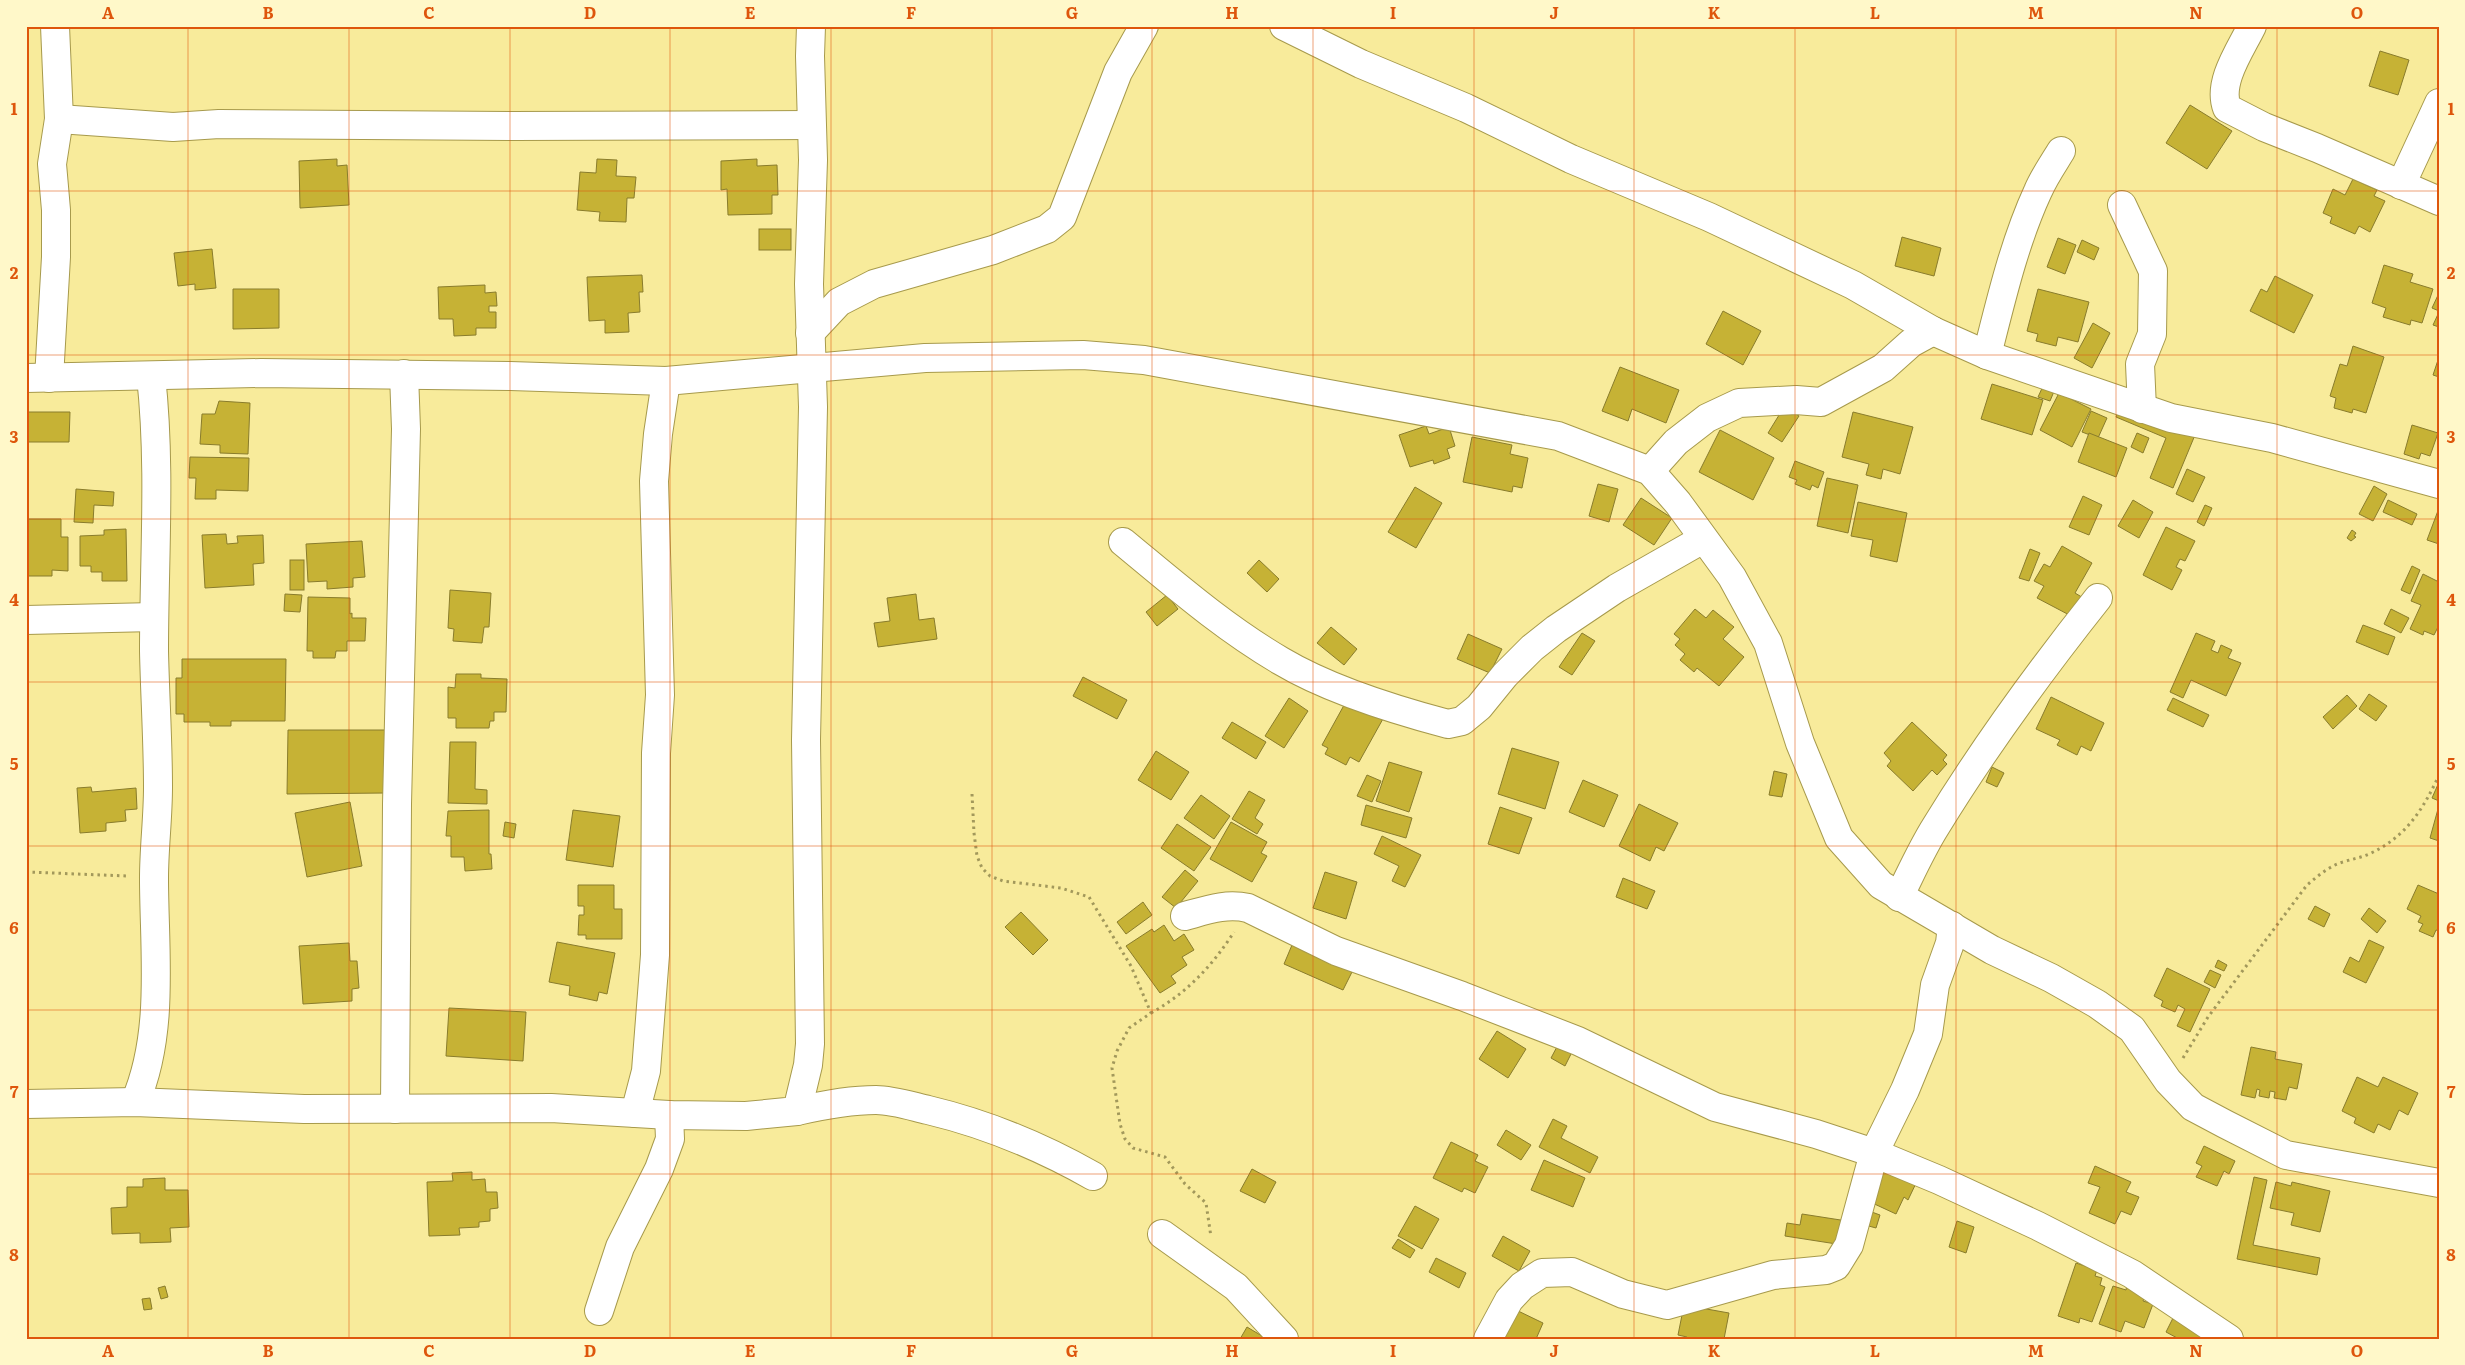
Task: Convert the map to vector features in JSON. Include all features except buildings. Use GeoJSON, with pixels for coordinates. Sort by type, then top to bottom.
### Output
{"type":"FeatureCollection","features":[{"type":"Feature","properties":{"kind":"street"},"geometry":{"type":"LineString","coordinates":[[54,26],[59,119],[52,164],[56,210],[56,275],[38,378],[261,373],[404,374],[666,381],[925,358],[1083,355],[1144,360],[1558,436],[1650,471],[1678,503],[1732,578],[1768,643],[1800,743],[1839,838],[1881,885],[1992,950],[2051,978],[2089,1000],[2132,1029],[2168,1081],[2193,1107],[2286,1155],[2439,1183]]}},
{"type":"Feature","properties":{"kind":"street"},"geometry":{"type":"LineString","coordinates":[[797,1111],[804,1083],[810,1044],[806,740],[813,408],[810,333],[811,26]]}},
{"type":"Feature","properties":{"kind":"street"},"geometry":{"type":"LineString","coordinates":[[810,333],[839,302],[874,284],[993,250],[1047,229],[1062,217],[1118,72],[1144,26]]}},
{"type":"Feature","properties":{"kind":"street"},"geometry":{"type":"LineString","coordinates":[[1284,26],[1361,64],[1466,108],[1571,159],[1709,218],[1853,285],[1933,331],[1987,355],[2142,409],[2208,427],[2272,438],[2439,484]]}},
{"type":"Feature","properties":{"kind":"street"},"geometry":{"type":"LineString","coordinates":[[2252,26],[2231,68],[2224,101],[2227,108],[2264,127],[2439,201]]}},
{"type":"Feature","properties":{"kind":"street"},"geometry":{"type":"LineString","coordinates":[[2401,185],[2439,103]]}},
{"type":"Feature","properties":{"kind":"street"},"geometry":{"type":"LineString","coordinates":[[59,119],[173,127],[248,124],[512,126],[811,124]]}},
{"type":"Feature","properties":{"kind":"street"},"geometry":{"type":"LineString","coordinates":[[1987,355],[2000,303],[2023,228],[2038,189],[2061,152]]}},
{"type":"Feature","properties":{"kind":"street"},"geometry":{"type":"LineString","coordinates":[[2122,205],[2153,271],[2152,334],[2140,364],[2142,409]]}},
{"type":"Feature","properties":{"kind":"street"},"geometry":{"type":"LineString","coordinates":[[1650,471],[1676,442],[1708,418],[1739,404],[1796,400],[1821,402],[1883,368],[1911,343],[1933,331]]}},
{"type":"Feature","properties":{"kind":"street"},"geometry":{"type":"LineString","coordinates":[[396,1109],[397,804],[406,429],[404,374]]}},
{"type":"Feature","properties":{"kind":"street"},"geometry":{"type":"LineString","coordinates":[[135,1102],[146,1078],[155,1006],[154,877],[158,788],[154,617],[156,437],[151,376]]}},
{"type":"Feature","properties":{"kind":"street"},"geometry":{"type":"LineString","coordinates":[[635,1113],[646,1071],[654,955],[656,763],[660,695],[654,481],[658,434],[666,381]]}},
{"type":"Feature","properties":{"kind":"street"},"geometry":{"type":"LineString","coordinates":[[1123,542],[1222,623],[1282,662],[1354,693],[1448,724],[1462,721],[1473,712],[1512,668],[1556,629],[1617,588],[1703,539]]}},
{"type":"Feature","properties":{"kind":"street"},"geometry":{"type":"LineString","coordinates":[[1899,897],[1936,827],[2002,725],[2038,673],[2098,598]]}},
{"type":"Feature","properties":{"kind":"street"},"geometry":{"type":"LineString","coordinates":[[26,620],[154,617]]}},
{"type":"Feature","properties":{"kind":"street"},"geometry":{"type":"LineString","coordinates":[[1185,916],[1220,906],[1235,905],[1248,908],[1336,951],[1470,999],[1578,1041],[1716,1108],[1816,1134],[1874,1153],[1966,1192],[2132,1274],[2229,1339]]}},
{"type":"Feature","properties":{"kind":"street"},"geometry":{"type":"LineString","coordinates":[[1488,1339],[1509,1300],[1522,1286],[1542,1273],[1572,1272],[1623,1294],[1667,1305],[1773,1275],[1826,1270],[1836,1266],[1849,1245],[1874,1153],[1905,1090],[1928,1034],[1935,985],[1950,943],[1952,926]]}},
{"type":"Feature","properties":{"kind":"street"},"geometry":{"type":"LineString","coordinates":[[26,1104],[135,1102],[304,1109],[550,1108],[669,1115],[746,1116],[797,1111],[835,1102],[877,1100],[961,1118],[1004,1132],[1045,1149],[1093,1176]]}},
{"type":"Feature","properties":{"kind":"street"},"geometry":{"type":"LineString","coordinates":[[599,1311],[620,1247],[659,1170],[670,1139],[669,1115]]}},
{"type":"Feature","properties":{"kind":"street"},"geometry":{"type":"LineString","coordinates":[[1162,1234],[1236,1287],[1284,1339]]}},
{"type":"Feature","properties":{"kind":"path"},"geometry":{"type":"LineString","coordinates":[[2168,1081],[2208,1017],[2307,885],[2322,873],[2341,862],[2369,854],[2402,832],[2425,805],[2439,775]]}},
{"type":"Feature","properties":{"kind":"path"},"geometry":{"type":"LineString","coordinates":[[972,794],[977,856],[982,868],[990,876],[1003,881],[1061,888],[1089,897],[1131,966],[1150,1012]]}},
{"type":"Feature","properties":{"kind":"path"},"geometry":{"type":"LineString","coordinates":[[26,872],[154,877]]}},
{"type":"Feature","properties":{"kind":"path"},"geometry":{"type":"LineString","coordinates":[[1215,1272],[1209,1215],[1206,1204],[1185,1184],[1165,1157],[1133,1148],[1125,1139],[1120,1124],[1112,1068],[1116,1051],[1129,1028],[1150,1012],[1173,1001],[1204,972],[1219,954],[1248,908]]}}]}
